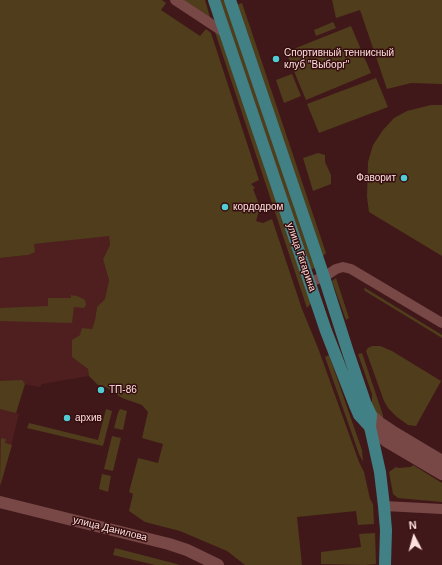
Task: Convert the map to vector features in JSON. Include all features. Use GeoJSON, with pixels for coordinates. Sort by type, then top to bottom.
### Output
{"type":"FeatureCollection","features":[{"type":"Feature","properties":{"kind":"main road","name":"улица Гагарина"},"geometry":{"type":"LineString","coordinates":[[214,0],[309,282],[356,408],[370,427]]}},
{"type":"Feature","properties":{"kind":"main road","name":"улица Гагарина"},"geometry":{"type":"LineString","coordinates":[[230,0],[371,415]]}},
{"type":"Feature","properties":{"kind":"main road"},"geometry":{"type":"LineString","coordinates":[[371,415],[370,427],[380,472],[384,506],[386,530],[385,565]]}},
{"type":"Feature","properties":{"kind":"street"},"geometry":{"type":"LineString","coordinates":[[175,0],[225,34]]}},
{"type":"Feature","properties":{"kind":"street"},"geometry":{"type":"LineString","coordinates":[[309,282],[324,277],[336,269],[343,267],[351,269],[442,323]]}},
{"type":"Feature","properties":{"kind":"street"},"geometry":{"type":"LineString","coordinates":[[371,415],[395,433],[442,461]]}},
{"type":"Feature","properties":{"kind":"street","name":"улица Гагарина"},"geometry":{"type":"LineString","coordinates":[[370,427],[386,441],[442,474]]}},
{"type":"Feature","properties":{"kind":"street","name":"улица Данилова"},"geometry":{"type":"LineString","coordinates":[[0,502],[169,544],[187,550],[218,565]]}},
{"type":"Feature","properties":{"kind":"street"},"geometry":{"type":"LineString","coordinates":[[384,506],[442,510]]}},
{"type":"Feature","properties":{"kind":"shaded area"},"geometry":{"type":"Polygon","coordinates":[[[0,0],[162,0],[166,3],[161,10],[200,36],[206,29],[211,33],[259,180],[251,184],[255,188],[253,189],[259,204],[259,211],[256,221],[263,223],[272,219],[302,309],[364,472],[370,499],[373,504],[374,524],[358,525],[356,511],[297,517],[302,565],[245,565],[227,551],[180,531],[145,522],[129,511],[133,494],[129,492],[138,458],[158,463],[163,444],[142,438],[148,412],[142,405],[122,398],[106,387],[98,385],[89,376],[88,369],[72,357],[72,340],[80,335],[82,328],[92,329],[97,307],[105,299],[109,280],[103,259],[110,245],[109,236],[34,244],[35,252],[28,255],[0,258],[0,0]]]}},
{"type":"Feature","properties":{"kind":"shaded area"},"geometry":{"type":"Polygon","coordinates":[[[183,0],[205,0],[210,17],[208,17],[183,0]]]}},
{"type":"Feature","properties":{"kind":"shaded area"},"geometry":{"type":"Polygon","coordinates":[[[218,0],[225,0],[317,267],[310,270],[218,0]]]}},
{"type":"Feature","properties":{"kind":"shaded area"},"geometry":{"type":"Polygon","coordinates":[[[332,0],[442,0],[442,84],[411,83],[387,89],[360,10],[336,18],[332,0]]]}},
{"type":"Feature","properties":{"kind":"shaded area"},"geometry":{"type":"Polygon","coordinates":[[[242,3],[326,253],[322,257],[237,5],[242,3]]]}},
{"type":"Feature","properties":{"kind":"shaded area"},"geometry":{"type":"Polygon","coordinates":[[[333,22],[336,28],[316,36],[314,30],[333,22]]]}},
{"type":"Feature","properties":{"kind":"shaded area"},"geometry":{"type":"Polygon","coordinates":[[[351,26],[371,73],[306,100],[286,52],[351,26]]]}},
{"type":"Feature","properties":{"kind":"shaded area"},"geometry":{"type":"Polygon","coordinates":[[[215,32],[221,36],[311,303],[307,308],[215,32]]]}},
{"type":"Feature","properties":{"kind":"shaded area"},"geometry":{"type":"Polygon","coordinates":[[[292,74],[301,96],[284,103],[276,80],[292,74]]]}},
{"type":"Feature","properties":{"kind":"shaded area"},"geometry":{"type":"Polygon","coordinates":[[[376,78],[388,107],[319,133],[307,104],[376,78]]]}},
{"type":"Feature","properties":{"kind":"shaded area","name":"Фаворит"},"geometry":{"type":"Polygon","coordinates":[[[431,105],[442,105],[442,256],[369,212],[367,197],[368,162],[373,145],[383,130],[394,118],[407,111],[431,105]]]}},
{"type":"Feature","properties":{"kind":"shaded area"},"geometry":{"type":"Polygon","coordinates":[[[318,153],[325,155],[325,162],[331,175],[331,184],[313,191],[303,158],[318,153]]]}},
{"type":"Feature","properties":{"kind":"shaded area"},"geometry":{"type":"Polygon","coordinates":[[[109,235],[110,245],[103,259],[109,280],[105,299],[97,307],[92,329],[80,335],[72,357],[88,369],[89,376],[42,384],[40,387],[24,384],[16,413],[19,414],[0,486],[0,258],[28,255],[34,244],[109,235]]]}},
{"type":"Feature","properties":{"kind":"shaded area"},"geometry":{"type":"Polygon","coordinates":[[[336,278],[349,318],[346,320],[332,281],[336,278]]]}},
{"type":"Feature","properties":{"kind":"shaded area"},"geometry":{"type":"Polygon","coordinates":[[[365,288],[442,335],[442,338],[365,291],[365,288]]]}},
{"type":"Feature","properties":{"kind":"shaded area"},"geometry":{"type":"Polygon","coordinates":[[[71,295],[85,300],[86,305],[84,308],[74,307],[72,323],[0,321],[0,308],[48,306],[48,298],[71,298],[71,295]]]}},
{"type":"Feature","properties":{"kind":"shaded area"},"geometry":{"type":"Polygon","coordinates":[[[372,346],[380,346],[392,351],[441,381],[416,426],[408,425],[397,417],[388,408],[384,401],[366,351],[372,346]]]}},
{"type":"Feature","properties":{"kind":"shaded area"},"geometry":{"type":"Polygon","coordinates":[[[362,353],[383,415],[383,419],[376,415],[372,403],[372,394],[358,354],[362,353]]]}},
{"type":"Feature","properties":{"kind":"shaded area"},"geometry":{"type":"Polygon","coordinates":[[[329,355],[362,450],[363,462],[325,357],[329,355]]]}},
{"type":"Feature","properties":{"kind":"shaded area"},"geometry":{"type":"Polygon","coordinates":[[[22,380],[25,384],[16,413],[0,409],[0,381],[22,380]]]}},
{"type":"Feature","properties":{"kind":"shaded area"},"geometry":{"type":"Polygon","coordinates":[[[106,409],[112,411],[103,446],[27,428],[29,423],[98,440],[106,409]]]}},
{"type":"Feature","properties":{"kind":"shaded area"},"geometry":{"type":"Polygon","coordinates":[[[120,409],[127,411],[123,430],[114,428],[120,409]]]}},
{"type":"Feature","properties":{"kind":"shaded area"},"geometry":{"type":"Polygon","coordinates":[[[112,436],[121,438],[113,471],[104,469],[112,436]]]}},
{"type":"Feature","properties":{"kind":"shaded area"},"geometry":{"type":"Polygon","coordinates":[[[1,438],[6,439],[5,443],[12,445],[0,486],[1,438]]]}},
{"type":"Feature","properties":{"kind":"shaded area"},"geometry":{"type":"Polygon","coordinates":[[[413,465],[442,483],[442,502],[398,498],[393,494],[389,472],[396,467],[411,467],[413,465]]]}},
{"type":"Feature","properties":{"kind":"shaded area"},"geometry":{"type":"Polygon","coordinates":[[[102,474],[111,476],[108,492],[99,489],[102,474]]]}},
{"type":"Feature","properties":{"kind":"shaded area"},"geometry":{"type":"Polygon","coordinates":[[[375,533],[376,564],[321,564],[321,552],[361,547],[359,534],[375,533]]]}},
{"type":"Feature","properties":{"kind":"shaded area"},"geometry":{"type":"Polygon","coordinates":[[[115,548],[180,565],[155,565],[113,555],[115,548]]]}},
{"type":"Feature","properties":{"kind":"place","name":"Спортивный теннисный клуб \"Выборг\""},"geometry":{"type":"Point","coordinates":[276,59]}},
{"type":"Feature","properties":{"kind":"place","name":"Фаворит"},"geometry":{"type":"Point","coordinates":[404,178]}},
{"type":"Feature","properties":{"kind":"place","name":"кордодром"},"geometry":{"type":"Point","coordinates":[225,207]}},
{"type":"Feature","properties":{"kind":"place","name":"ТП-86"},"geometry":{"type":"Point","coordinates":[101,390]}},
{"type":"Feature","properties":{"kind":"place","name":"архив"},"geometry":{"type":"Point","coordinates":[67,418]}}]}
